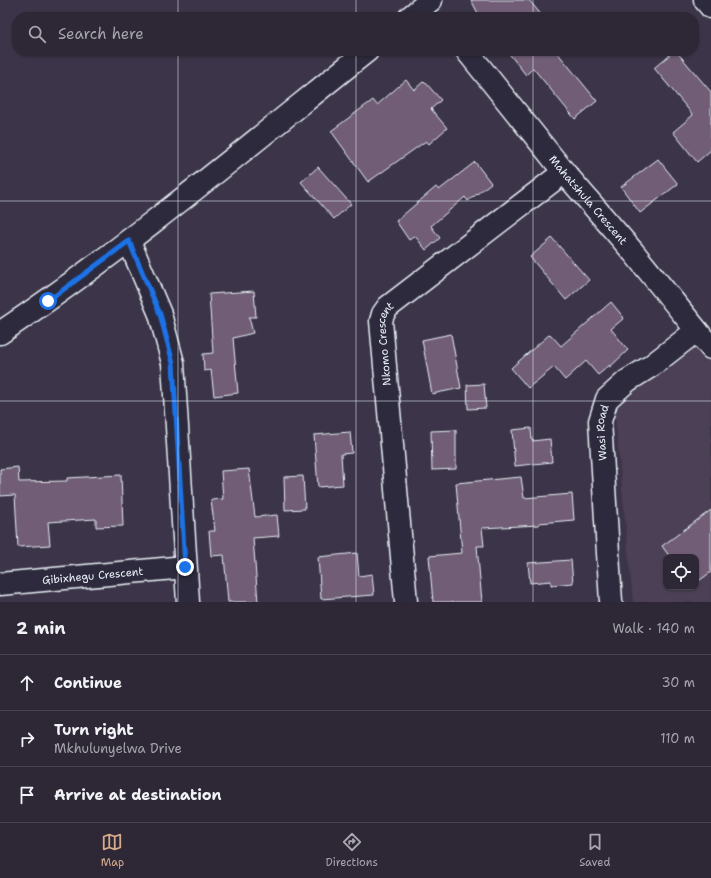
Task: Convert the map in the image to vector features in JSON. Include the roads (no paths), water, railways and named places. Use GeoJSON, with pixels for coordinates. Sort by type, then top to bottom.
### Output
{"type":"FeatureCollection","features":[{"type":"Feature","properties":{"kind":"street"},"geometry":{"type":"LineString","coordinates":[[705,0],[711,7]]}},
{"type":"Feature","properties":{"kind":"street"},"geometry":{"type":"LineString","coordinates":[[422,12],[433,7]]}},
{"type":"Feature","properties":{"kind":"street"},"geometry":{"type":"LineString","coordinates":[[0,333],[48,301],[129,241],[361,56]]}},
{"type":"Feature","properties":{"kind":"street","name":"Mahatshula Crescent"},"geometry":{"type":"LineString","coordinates":[[471,56],[564,172],[634,253],[711,348]]}},
{"type":"Feature","properties":{"kind":"street","name":"Nkomo Crescent"},"geometry":{"type":"LineString","coordinates":[[406,602],[381,321],[383,314],[388,307],[564,172]]}},
{"type":"Feature","properties":{"kind":"street"},"geometry":{"type":"LineString","coordinates":[[129,241],[160,314],[173,363],[188,602]]}},
{"type":"Feature","properties":{"kind":"street","name":"Wasi Road"},"geometry":{"type":"LineString","coordinates":[[611,602],[600,421],[607,399],[627,381],[651,366],[696,331]]}},
{"type":"Feature","properties":{"kind":"street","name":"Gibixhegu Crescent"},"geometry":{"type":"LineString","coordinates":[[0,584],[185,567]]}}]}
